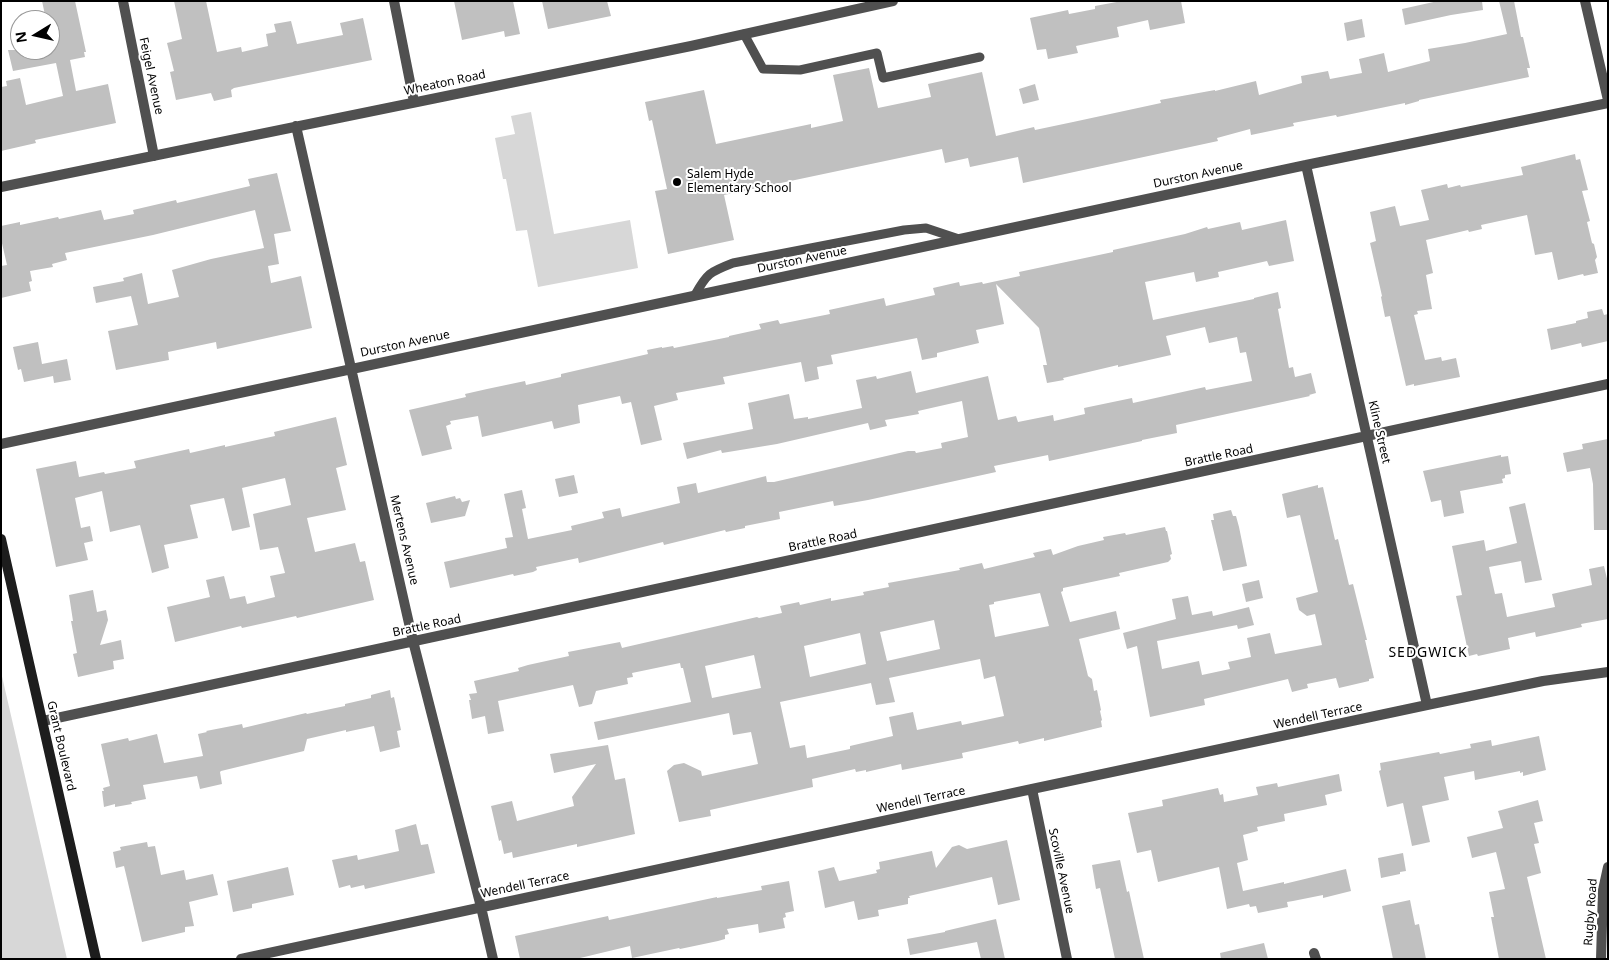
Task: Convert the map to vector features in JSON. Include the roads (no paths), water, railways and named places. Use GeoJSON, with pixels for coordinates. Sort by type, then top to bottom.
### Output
{"type":"FeatureCollection","features":[{"type":"Feature","properties":{"kind":"street","name":"Feigel Avenue"},"geometry":{"type":"LineString","coordinates":[[123,1],[154,156]]}},
{"type":"Feature","properties":{"kind":"street"},"geometry":{"type":"LineString","coordinates":[[394,1],[414,102]]}},
{"type":"Feature","properties":{"kind":"street","name":"Wheaton Road"},"geometry":{"type":"LineString","coordinates":[[1,187],[744,34],[893,1]]}},
{"type":"Feature","properties":{"kind":"street"},"geometry":{"type":"LineString","coordinates":[[1585,1],[1608,102]]}},
{"type":"Feature","properties":{"kind":"street","name":"Durston Avenue"},"geometry":{"type":"LineString","coordinates":[[1,444],[1608,102]]}},
{"type":"Feature","properties":{"kind":"street","name":"Mertens Avenue"},"geometry":{"type":"LineString","coordinates":[[296,126],[414,642],[493,959]]}},
{"type":"Feature","properties":{"kind":"street","name":"Kline Street"},"geometry":{"type":"LineString","coordinates":[[1306,165],[1427,706]]}},
{"type":"Feature","properties":{"kind":"street","name":"Brattle Road"},"geometry":{"type":"LineString","coordinates":[[43,721],[1608,384]]}},
{"type":"Feature","properties":{"kind":"street","name":"Grant Boulevard"},"geometry":{"type":"LineString","coordinates":[[1,539],[96,959]]}},
{"type":"Feature","properties":{"kind":"street","name":"Wendell Terrace"},"geometry":{"type":"LineString","coordinates":[[241,959],[1032,788],[1544,681],[1608,672]]}},
{"type":"Feature","properties":{"kind":"street","name":"Scoville Avenue"},"geometry":{"type":"LineString","coordinates":[[1032,788],[1067,959]]}},
{"type":"Feature","properties":{"kind":"street","name":"Rugby Road"},"geometry":{"type":"LineString","coordinates":[[1601,959],[1603,890],[1608,867]]}},
{"type":"Feature","properties":{"kind":"lane"},"geometry":{"type":"LineString","coordinates":[[744,34],[763,69],[800,70],[877,53],[882,78],[980,57]]}},
{"type":"Feature","properties":{"kind":"lane"},"geometry":{"type":"LineString","coordinates":[[695,295],[710,272],[733,263],[904,230],[926,228],[959,239]]}},
{"type":"Feature","properties":{"kind":"place","name":"Salem Hyde Elementary School"},"geometry":{"type":"Point","coordinates":[677,182]}},
{"type":"Feature","properties":{"kind":"district","name":"SEDGWICK"},"geometry":{"type":"Point","coordinates":[1428,653]}}]}
